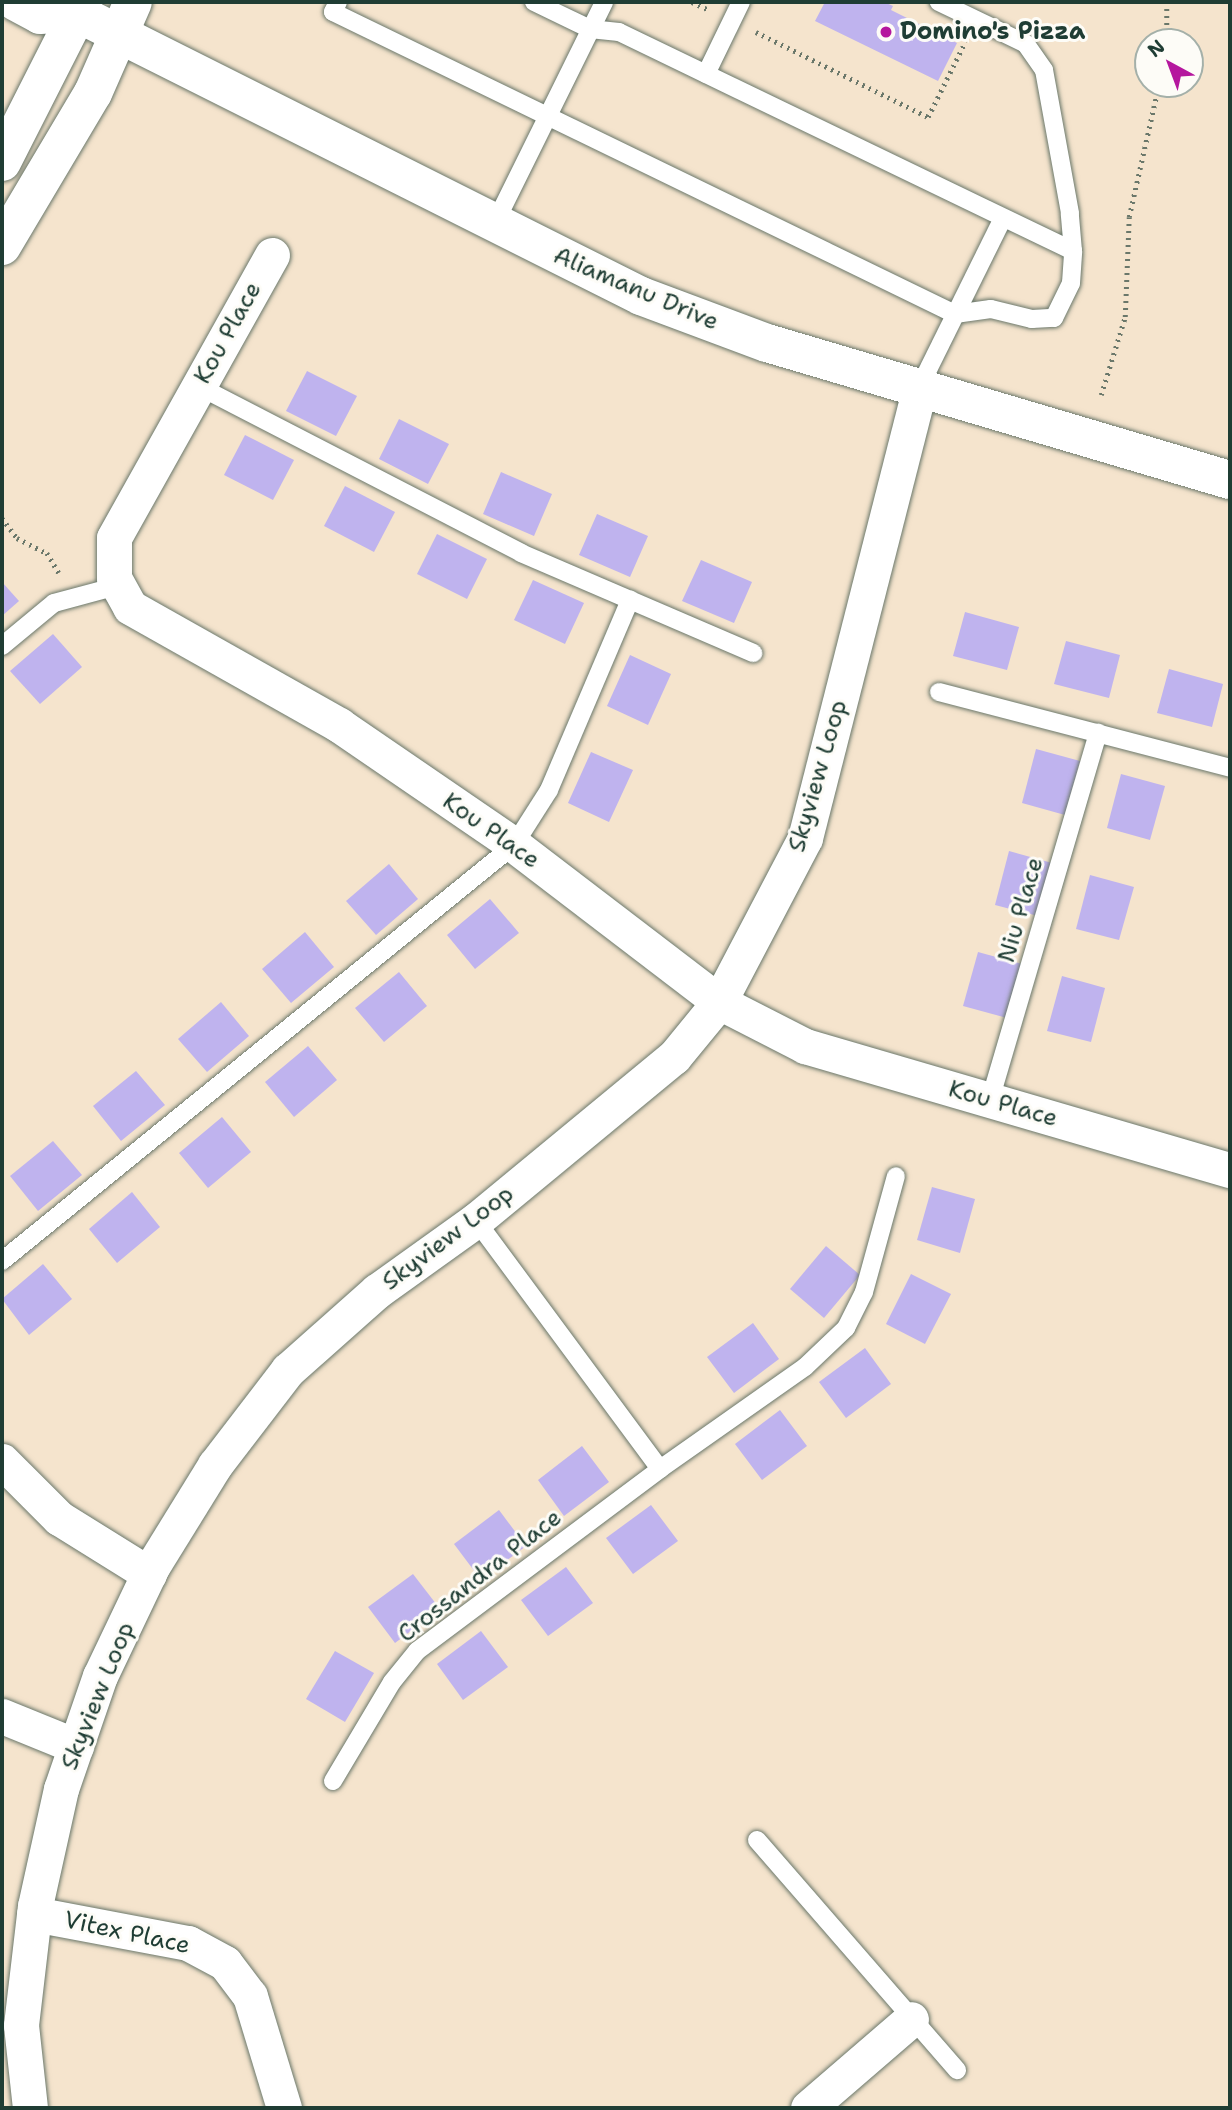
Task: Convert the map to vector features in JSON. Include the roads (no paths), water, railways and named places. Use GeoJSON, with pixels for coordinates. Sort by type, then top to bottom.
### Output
{"type":"FeatureCollection","features":[{"type":"Feature","properties":{"kind":"street"},"geometry":{"type":"LineString","coordinates":[[16,2],[40,15],[76,6]]}},
{"type":"Feature","properties":{"kind":"street"},"geometry":{"type":"LineString","coordinates":[[2,162],[76,6]]}},
{"type":"Feature","properties":{"kind":"street","name":"Aliamanu Drive"},"geometry":{"type":"LineString","coordinates":[[76,6],[125,18],[494,226],[679,310],[767,343],[920,386],[1230,480]]}},
{"type":"Feature","properties":{"kind":"street"},"geometry":{"type":"LineString","coordinates":[[2,246],[93,93],[125,18]]}},
{"type":"Feature","properties":{"kind":"street","name":"Kou Place"},"geometry":{"type":"LineString","coordinates":[[272,255],[114,538],[111,562],[117,586],[142,618],[289,694],[514,845],[719,1002],[805,1046],[1230,1170]]}},
{"type":"Feature","properties":{"kind":"street","name":"Skyview Loop"},"geometry":{"type":"LineString","coordinates":[[30,2108],[21,2025],[34,1914],[61,1789],[100,1676],[149,1574],[215,1465],[288,1370],[377,1292],[475,1220],[674,1057],[719,1002],[805,838],[920,386]]}},
{"type":"Feature","properties":{"kind":"street"},"geometry":{"type":"LineString","coordinates":[[2,1461],[60,1518],[149,1574]]}},
{"type":"Feature","properties":{"kind":"street"},"geometry":{"type":"LineString","coordinates":[[2,1716],[76,1746]]}},
{"type":"Feature","properties":{"kind":"street","name":"Vitex Place"},"geometry":{"type":"LineString","coordinates":[[34,1914],[188,1943],[225,1963],[250,1996],[284,2108]]}},
{"type":"Feature","properties":{"kind":"street"},"geometry":{"type":"LineString","coordinates":[[807,2108],[911,2019]]}},
{"type":"Feature","properties":{"kind":"lane"},"geometry":{"type":"LineString","coordinates":[[338,2],[333,12],[955,314],[991,309],[1054,318],[1071,283],[1073,251],[1070,213],[1044,70],[1026,44],[939,2]]}},
{"type":"Feature","properties":{"kind":"lane"},"geometry":{"type":"LineString","coordinates":[[534,2],[590,29],[619,32],[1073,251]]}},
{"type":"Feature","properties":{"kind":"lane"},"geometry":{"type":"LineString","coordinates":[[494,226],[604,2]]}},
{"type":"Feature","properties":{"kind":"lane"},"geometry":{"type":"LineString","coordinates":[[706,74],[741,2]]}},
{"type":"Feature","properties":{"kind":"lane"},"geometry":{"type":"LineString","coordinates":[[920,386],[1003,218]]}},
{"type":"Feature","properties":{"kind":"lane"},"geometry":{"type":"LineString","coordinates":[[198,386],[467,526],[754,653]]}},
{"type":"Feature","properties":{"kind":"lane"},"geometry":{"type":"LineString","coordinates":[[2,646],[54,603],[117,586]]}},
{"type":"Feature","properties":{"kind":"lane"},"geometry":{"type":"LineString","coordinates":[[2,1261],[514,845],[549,790],[630,600]]}},
{"type":"Feature","properties":{"kind":"lane"},"geometry":{"type":"LineString","coordinates":[[939,692],[1230,768]]}},
{"type":"Feature","properties":{"kind":"lane","name":"Niu Place"},"geometry":{"type":"LineString","coordinates":[[990,1100],[1098,733]]}},
{"type":"Feature","properties":{"kind":"lane","name":"Crossandra Place"},"geometry":{"type":"LineString","coordinates":[[334,1781],[392,1682],[417,1651],[660,1469],[805,1367],[846,1328],[864,1292],[896,1176]]}},
{"type":"Feature","properties":{"kind":"lane"},"geometry":{"type":"LineString","coordinates":[[475,1220],[660,1469]]}},
{"type":"Feature","properties":{"kind":"lane"},"geometry":{"type":"LineString","coordinates":[[757,1840],[957,2070]]}},
{"type":"Feature","properties":{"kind":"place","name":"Domino's Pizza"},"geometry":{"type":"Point","coordinates":[886,32]}}]}
